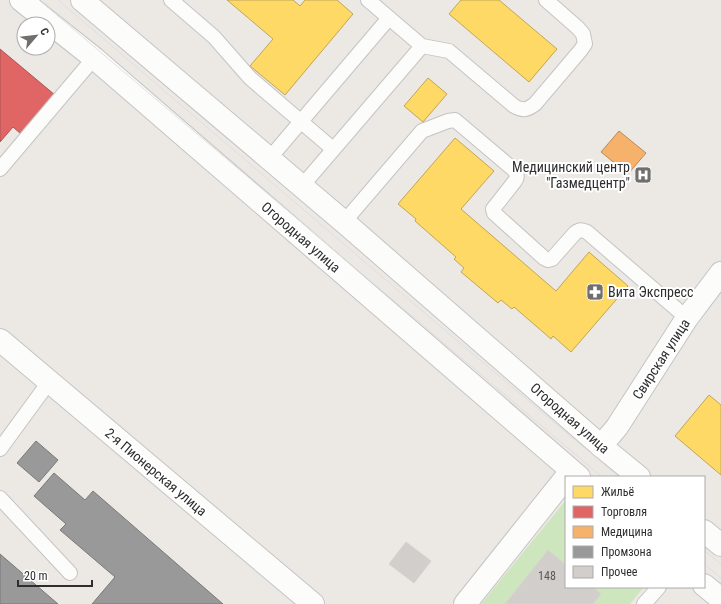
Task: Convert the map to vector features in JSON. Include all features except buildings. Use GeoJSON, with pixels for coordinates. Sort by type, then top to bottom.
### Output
{"type":"FeatureCollection","features":[{"type":"Feature","properties":{"kind":"street","name":"Огородная улица"},"geometry":{"type":"LineString","coordinates":[[21,0],[94,58],[575,474]]}},
{"type":"Feature","properties":{"kind":"street","name":"Огородная улица"},"geometry":{"type":"LineString","coordinates":[[82,0],[302,186],[601,446],[638,476]]}},
{"type":"Feature","properties":{"kind":"street","name":"Свирская улица"},"geometry":{"type":"LineString","coordinates":[[601,446],[617,427],[687,318],[721,273]]}},
{"type":"Feature","properties":{"kind":"street","name":"2-я Пионерская улица"},"geometry":{"type":"LineString","coordinates":[[0,340],[313,604]]}},
{"type":"Feature","properties":{"kind":"street"},"geometry":{"type":"LineString","coordinates":[[465,604],[565,486]]}},
{"type":"Feature","properties":{"kind":"street"},"geometry":{"type":"LineString","coordinates":[[705,532],[721,545]]}},
{"type":"Feature","properties":{"kind":"street"},"geometry":{"type":"LineString","coordinates":[[705,585],[721,599]]}},
{"type":"Feature","properties":{"kind":"lane"},"geometry":{"type":"LineString","coordinates":[[171,0],[214,37],[250,78],[333,149]]}},
{"type":"Feature","properties":{"kind":"lane"},"geometry":{"type":"LineString","coordinates":[[368,0],[422,46],[449,51],[514,106],[521,110],[529,109],[535,104],[580,52],[584,44],[583,34],[578,28],[546,0]]}},
{"type":"Feature","properties":{"kind":"lane"},"geometry":{"type":"LineString","coordinates":[[270,159],[389,18]]}},
{"type":"Feature","properties":{"kind":"lane"},"geometry":{"type":"LineString","coordinates":[[302,186],[422,46]]}},
{"type":"Feature","properties":{"kind":"lane"},"geometry":{"type":"LineString","coordinates":[[0,169],[94,58]]}},
{"type":"Feature","properties":{"kind":"lane"},"geometry":{"type":"LineString","coordinates":[[344,222],[422,131],[455,120],[517,174],[515,182],[493,208],[494,213],[544,258],[548,260],[552,259],[579,230],[583,230],[687,318]]}},
{"type":"Feature","properties":{"kind":"lane"},"geometry":{"type":"LineString","coordinates":[[0,449],[50,382]]}},
{"type":"Feature","properties":{"kind":"lane"},"geometry":{"type":"LineString","coordinates":[[0,498],[70,573]]}},
{"type":"Feature","properties":{"kind":"lane"},"geometry":{"type":"LineString","coordinates":[[644,604],[658,588]]}},
{"type":"Feature","properties":{"kind":"green space"},"geometry":{"type":"Polygon","coordinates":[[[565,501],[565,588],[643,588],[630,604],[481,604],[565,501]]]}},
{"type":"Feature","properties":{"kind":"tram line"},"geometry":{"type":"LineString","coordinates":[[39,0],[601,476]]}},
{"type":"Feature","properties":{"kind":"tram line"},"geometry":{"type":"LineString","coordinates":[[58,0],[618,476]]}},
{"type":"Feature","properties":{"kind":"tram line"},"geometry":{"type":"LineString","coordinates":[[705,551],[721,564]]}},
{"type":"Feature","properties":{"kind":"tram line"},"geometry":{"type":"LineString","coordinates":[[705,565],[721,578]]}},
{"type":"Feature","properties":{"kind":"place","name":"Медицинский центр \"Газмедцентр\""},"geometry":{"type":"Point","coordinates":[643,175]}},
{"type":"Feature","properties":{"kind":"place","name":"Вита Экспресс"},"geometry":{"type":"Point","coordinates":[595,292]}}]}
